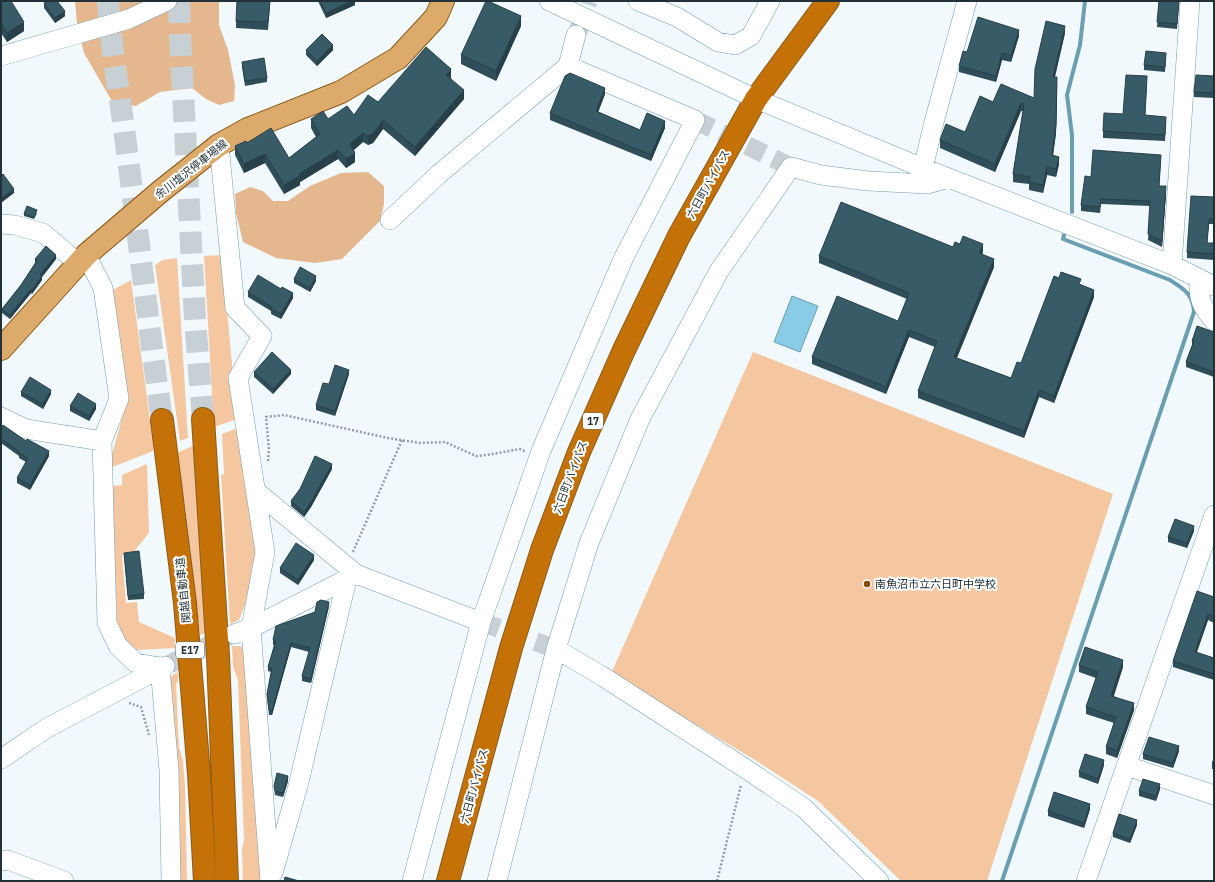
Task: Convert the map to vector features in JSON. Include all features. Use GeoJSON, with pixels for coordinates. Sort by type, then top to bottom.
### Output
{"type":"FeatureCollection","features":[{"type":"Feature","properties":{"kind":"highway","name":"六日町バイパス"},"geometry":{"type":"LineString","coordinates":[[448,881],[511,648],[542,550],[579,452],[624,350],[679,236],[756,99],[828,1]]}},
{"type":"Feature","properties":{"kind":"highway","name":"E17"},"geometry":{"type":"LineString","coordinates":[[203,419],[218,663],[227,881]]}},
{"type":"Feature","properties":{"kind":"highway","name":"関越自動車道"},"geometry":{"type":"LineString","coordinates":[[162,420],[187,617],[199,766],[205,881]]}},
{"type":"Feature","properties":{"kind":"main road","name":"余川塩沢停車場線"},"geometry":{"type":"LineString","coordinates":[[1,350],[82,259],[161,191],[219,145],[248,129],[341,92],[398,58],[436,17],[443,1]]}},
{"type":"Feature","properties":{"kind":"street"},"geometry":{"type":"LineString","coordinates":[[1,56],[128,19],[167,1]]}},
{"type":"Feature","properties":{"kind":"street"},"geometry":{"type":"LineString","coordinates":[[549,1],[756,99],[923,168],[1172,265],[1206,282],[1199,292],[1204,310],[1214,321]]}},
{"type":"Feature","properties":{"kind":"street"},"geometry":{"type":"LineString","coordinates":[[638,1],[678,17],[718,42],[735,46],[751,36],[770,1]]}},
{"type":"Feature","properties":{"kind":"street"},"geometry":{"type":"LineString","coordinates":[[923,168],[967,1]]}},
{"type":"Feature","properties":{"kind":"street"},"geometry":{"type":"LineString","coordinates":[[1172,265],[1190,1]]}},
{"type":"Feature","properties":{"kind":"street"},"geometry":{"type":"LineString","coordinates":[[390,220],[439,174],[568,66],[576,35]]}},
{"type":"Feature","properties":{"kind":"street"},"geometry":{"type":"LineString","coordinates":[[412,881],[481,622],[541,451],[624,256],[695,120],[568,66]]}},
{"type":"Feature","properties":{"kind":"street"},"geometry":{"type":"LineString","coordinates":[[219,145],[235,308],[262,336],[238,378],[257,492],[265,552],[243,631],[270,881]]}},
{"type":"Feature","properties":{"kind":"street"},"geometry":{"type":"LineString","coordinates":[[497,881],[556,649],[589,543],[640,419],[719,271],[791,167],[821,175],[868,181],[927,184],[949,178]]}},
{"type":"Feature","properties":{"kind":"street"},"geometry":{"type":"LineString","coordinates":[[1,224],[15,225],[44,233],[82,259],[103,288],[120,399],[102,441],[107,623],[118,646],[136,663],[165,666]]}},
{"type":"Feature","properties":{"kind":"street"},"geometry":{"type":"LineString","coordinates":[[1,417],[26,429],[102,441]]}},
{"type":"Feature","properties":{"kind":"street"},"geometry":{"type":"LineString","coordinates":[[257,492],[350,573],[481,622]]}},
{"type":"Feature","properties":{"kind":"street"},"geometry":{"type":"LineString","coordinates":[[1086,881],[1214,514]]}},
{"type":"Feature","properties":{"kind":"street"},"geometry":{"type":"LineString","coordinates":[[243,631],[350,573]]}},
{"type":"Feature","properties":{"kind":"street"},"geometry":{"type":"LineString","coordinates":[[270,881],[298,786],[350,573]]}},
{"type":"Feature","properties":{"kind":"street"},"geometry":{"type":"LineString","coordinates":[[556,649],[602,676],[746,768],[804,808],[879,881]]}},
{"type":"Feature","properties":{"kind":"street"},"geometry":{"type":"LineString","coordinates":[[1,759],[47,728],[165,666]]}},
{"type":"Feature","properties":{"kind":"street"},"geometry":{"type":"LineString","coordinates":[[165,666],[171,881]]}},
{"type":"Feature","properties":{"kind":"street"},"geometry":{"type":"LineString","coordinates":[[1127,766],[1214,794]]}},
{"type":"Feature","properties":{"kind":"street"},"geometry":{"type":"LineString","coordinates":[[1,861],[8,860],[64,881]]}},
{"type":"Feature","properties":{"kind":"path"},"geometry":{"type":"LineString","coordinates":[[268,463],[269,450],[266,417],[284,415],[307,419],[331,427],[362,434],[420,443],[445,442],[476,456],[520,449],[527,452],[541,451]]}},
{"type":"Feature","properties":{"kind":"path"},"geometry":{"type":"LineString","coordinates":[[350,573],[402,440]]}},
{"type":"Feature","properties":{"kind":"path"},"geometry":{"type":"LineString","coordinates":[[128,702],[141,708],[150,736]]}},
{"type":"Feature","properties":{"kind":"path"},"geometry":{"type":"LineString","coordinates":[[717,881],[746,768]]}},
{"type":"Feature","properties":{"kind":"shaded area"},"geometry":{"type":"Polygon","coordinates":[[[75,1],[219,1],[219,25],[228,50],[235,85],[234,101],[219,105],[206,99],[192,88],[160,92],[136,106],[113,103],[84,53],[77,23],[75,1]]]}},
{"type":"Feature","properties":{"kind":"shaded area"},"geometry":{"type":"Polygon","coordinates":[[[368,172],[384,186],[384,204],[380,221],[342,259],[315,263],[276,258],[243,242],[236,213],[235,194],[250,187],[263,191],[273,201],[288,201],[310,186],[341,173],[368,172]]]}},
{"type":"Feature","properties":{"kind":"shaded area"},"geometry":{"type":"Polygon","coordinates":[[[222,255],[237,419],[214,427],[204,256],[222,255]]]}},
{"type":"Feature","properties":{"kind":"shaded area"},"geometry":{"type":"Polygon","coordinates":[[[177,258],[188,438],[180,441],[155,265],[163,260],[177,258]]]}},
{"type":"Feature","properties":{"kind":"shaded area"},"geometry":{"type":"Polygon","coordinates":[[[131,280],[150,420],[153,420],[153,451],[110,468],[111,458],[127,401],[111,291],[131,280]]]}},
{"type":"Feature","properties":{"kind":"shaded area","name":"南魚沼市立六日町中学校"},"geometry":{"type":"Polygon","coordinates":[[[753,352],[1113,494],[987,881],[901,881],[818,801],[755,760],[611,674],[753,352]]]}},
{"type":"Feature","properties":{"kind":"shaded area"},"geometry":{"type":"Polygon","coordinates":[[[238,428],[260,551],[245,605],[239,620],[230,624],[221,475],[224,474],[222,434],[238,428]]]}},
{"type":"Feature","properties":{"kind":"shaded area"},"geometry":{"type":"Polygon","coordinates":[[[193,446],[205,633],[200,635],[186,511],[176,453],[193,446]]]}},
{"type":"Feature","properties":{"kind":"shaded area"},"geometry":{"type":"Polygon","coordinates":[[[147,464],[149,533],[132,554],[122,555],[126,603],[137,602],[139,622],[175,638],[175,648],[136,650],[124,638],[117,622],[112,486],[122,485],[122,475],[147,464]]]}},
{"type":"Feature","properties":{"kind":"shaded area"},"geometry":{"type":"Polygon","coordinates":[[[232,646],[240,646],[244,649],[264,881],[243,881],[242,850],[244,840],[238,680],[233,667],[232,646]]]}},
{"type":"Feature","properties":{"kind":"shaded area"},"geometry":{"type":"Polygon","coordinates":[[[178,673],[178,682],[176,683],[179,747],[183,761],[185,785],[187,881],[179,881],[170,678],[174,674],[178,673]]]}},
{"type":"Feature","properties":{"kind":"water"},"geometry":{"type":"Polygon","coordinates":[[[792,296],[818,306],[800,352],[774,342],[792,296]]]}},
{"type":"Feature","properties":{"kind":"building"},"geometry":{"type":"Polygon","coordinates":[[[1,1],[11,1],[24,22],[7,33],[1,23],[1,1]]]}},
{"type":"Feature","properties":{"kind":"building"},"geometry":{"type":"Polygon","coordinates":[[[47,1],[57,1],[65,11],[55,18],[44,3],[47,1]]]}},
{"type":"Feature","properties":{"kind":"building"},"geometry":{"type":"Polygon","coordinates":[[[237,1],[270,1],[268,22],[236,21],[237,1]]]}},
{"type":"Feature","properties":{"kind":"building"},"geometry":{"type":"Polygon","coordinates":[[[320,1],[352,1],[326,13],[320,1]]]}},
{"type":"Feature","properties":{"kind":"building"},"geometry":{"type":"Polygon","coordinates":[[[486,1],[521,16],[496,71],[461,55],[486,1]]]}},
{"type":"Feature","properties":{"kind":"building"},"geometry":{"type":"Polygon","coordinates":[[[1159,1],[1179,1],[1177,24],[1157,22],[1159,1]]]}},
{"type":"Feature","properties":{"kind":"building"},"geometry":{"type":"Polygon","coordinates":[[[978,17],[1019,30],[1011,56],[1002,53],[996,76],[959,66],[963,51],[967,52],[978,17]]]}},
{"type":"Feature","properties":{"kind":"building"},"geometry":{"type":"Polygon","coordinates":[[[1046,21],[1065,26],[1053,77],[1057,77],[1056,125],[1052,155],[1059,157],[1056,169],[1047,167],[1043,185],[1029,182],[1030,177],[1013,174],[1024,104],[1021,103],[995,164],[940,140],[946,124],[965,132],[980,96],[993,102],[1001,84],[1034,98],[1035,69],[1046,21]]]}},
{"type":"Feature","properties":{"kind":"building"},"geometry":{"type":"Polygon","coordinates":[[[322,34],[333,45],[317,61],[306,50],[322,34]]]}},
{"type":"Feature","properties":{"kind":"building"},"geometry":{"type":"Polygon","coordinates":[[[426,47],[451,69],[446,75],[464,90],[415,147],[383,120],[373,134],[368,136],[363,133],[350,144],[355,153],[346,159],[338,150],[284,185],[265,154],[244,164],[235,146],[246,141],[247,143],[271,128],[289,158],[320,134],[311,119],[323,111],[328,119],[347,106],[354,115],[368,95],[378,102],[426,47]]]}},
{"type":"Feature","properties":{"kind":"building"},"geometry":{"type":"Polygon","coordinates":[[[1146,51],[1166,53],[1165,67],[1144,65],[1146,51]]]}},
{"type":"Feature","properties":{"kind":"building"},"geometry":{"type":"Polygon","coordinates":[[[264,58],[267,78],[245,81],[242,62],[264,58]]]}},
{"type":"Feature","properties":{"kind":"building"},"geometry":{"type":"Polygon","coordinates":[[[570,73],[605,88],[596,111],[640,130],[647,113],[665,121],[651,155],[550,113],[565,76],[570,73]]]}},
{"type":"Feature","properties":{"kind":"building"},"geometry":{"type":"Polygon","coordinates":[[[1126,75],[1147,76],[1145,115],[1166,117],[1165,135],[1103,131],[1104,113],[1123,114],[1126,75]]]}},
{"type":"Feature","properties":{"kind":"building"},"geometry":{"type":"Polygon","coordinates":[[[1196,75],[1214,76],[1214,93],[1194,92],[1196,75]]]}},
{"type":"Feature","properties":{"kind":"building"},"geometry":{"type":"Polygon","coordinates":[[[1093,150],[1161,155],[1159,186],[1166,186],[1162,241],[1148,234],[1150,201],[1101,199],[1100,207],[1081,205],[1085,176],[1091,177],[1093,150]]]}},
{"type":"Feature","properties":{"kind":"building"},"geometry":{"type":"Polygon","coordinates":[[[3,174],[14,189],[1,198],[1,176],[3,174]]]}},
{"type":"Feature","properties":{"kind":"building"},"geometry":{"type":"Polygon","coordinates":[[[1191,196],[1214,197],[1214,219],[1209,219],[1207,243],[1214,243],[1214,254],[1187,252],[1191,196]]]}},
{"type":"Feature","properties":{"kind":"building"},"geometry":{"type":"Polygon","coordinates":[[[841,202],[953,247],[955,242],[960,244],[963,236],[983,244],[979,253],[994,259],[954,357],[1011,378],[1017,362],[1021,363],[1054,276],[1059,278],[1061,272],[1081,279],[1079,284],[1094,290],[1054,396],[1039,390],[1024,431],[918,391],[937,341],[909,330],[886,387],[812,357],[837,296],[898,321],[909,293],[819,256],[841,202]]]}},
{"type":"Feature","properties":{"kind":"building"},"geometry":{"type":"Polygon","coordinates":[[[27,206],[37,210],[34,217],[24,214],[27,206]]]}},
{"type":"Feature","properties":{"kind":"building"},"geometry":{"type":"Polygon","coordinates":[[[46,246],[56,255],[40,275],[42,276],[32,290],[31,289],[10,315],[2,309],[21,285],[37,261],[35,259],[46,246]]]}},
{"type":"Feature","properties":{"kind":"building"},"geometry":{"type":"Polygon","coordinates":[[[300,267],[316,276],[310,288],[294,279],[300,267]]]}},
{"type":"Feature","properties":{"kind":"building"},"geometry":{"type":"Polygon","coordinates":[[[258,275],[281,289],[282,287],[293,293],[281,314],[271,309],[272,307],[248,292],[258,275]]]}},
{"type":"Feature","properties":{"kind":"building"},"geometry":{"type":"Polygon","coordinates":[[[1197,326],[1214,332],[1214,372],[1186,362],[1194,341],[1192,341],[1197,326]]]}},
{"type":"Feature","properties":{"kind":"building"},"geometry":{"type":"Polygon","coordinates":[[[272,352],[291,370],[273,389],[254,372],[272,352]]]}},
{"type":"Feature","properties":{"kind":"building"},"geometry":{"type":"Polygon","coordinates":[[[335,365],[349,370],[335,411],[316,405],[323,383],[329,384],[335,365]]]}},
{"type":"Feature","properties":{"kind":"building"},"geometry":{"type":"Polygon","coordinates":[[[30,377],[51,390],[43,404],[21,392],[30,377]]]}},
{"type":"Feature","properties":{"kind":"building"},"geometry":{"type":"Polygon","coordinates":[[[78,393],[96,404],[89,416],[70,406],[78,393]]]}},
{"type":"Feature","properties":{"kind":"building"},"geometry":{"type":"Polygon","coordinates":[[[3,425],[26,441],[27,439],[49,451],[30,485],[17,478],[28,458],[1,439],[1,429],[3,425]]]}},
{"type":"Feature","properties":{"kind":"building"},"geometry":{"type":"Polygon","coordinates":[[[315,456],[332,464],[304,512],[291,501],[300,489],[315,456]]]}},
{"type":"Feature","properties":{"kind":"building"},"geometry":{"type":"Polygon","coordinates":[[[1175,519],[1194,526],[1187,543],[1168,537],[1175,519]]]}},
{"type":"Feature","properties":{"kind":"building"},"geometry":{"type":"Polygon","coordinates":[[[296,543],[314,555],[298,580],[280,568],[296,543]]]}},
{"type":"Feature","properties":{"kind":"building"},"geometry":{"type":"Polygon","coordinates":[[[139,551],[144,594],[128,596],[124,553],[139,551]]]}},
{"type":"Feature","properties":{"kind":"building"},"geometry":{"type":"Polygon","coordinates":[[[1197,591],[1214,597],[1214,617],[1208,614],[1195,652],[1214,658],[1214,674],[1173,661],[1197,591]]]}},
{"type":"Feature","properties":{"kind":"building"},"geometry":{"type":"Polygon","coordinates":[[[321,600],[329,602],[311,679],[302,676],[310,648],[291,643],[272,711],[269,710],[267,694],[272,668],[268,667],[276,641],[273,640],[276,626],[315,612],[317,602],[321,600]]]}},
{"type":"Feature","properties":{"kind":"building"},"geometry":{"type":"Polygon","coordinates":[[[1085,647],[1123,660],[1111,696],[1134,703],[1117,751],[1106,747],[1116,717],[1086,707],[1098,672],[1079,665],[1085,647]]]}},
{"type":"Feature","properties":{"kind":"building"},"geometry":{"type":"Polygon","coordinates":[[[1149,737],[1179,746],[1173,763],[1143,754],[1149,737]]]}},
{"type":"Feature","properties":{"kind":"building"},"geometry":{"type":"Polygon","coordinates":[[[1085,754],[1104,760],[1098,779],[1079,772],[1085,754]]]}},
{"type":"Feature","properties":{"kind":"building"},"geometry":{"type":"Polygon","coordinates":[[[277,773],[288,776],[283,793],[275,791],[274,786],[277,773]]]}},
{"type":"Feature","properties":{"kind":"building"},"geometry":{"type":"Polygon","coordinates":[[[1143,779],[1160,784],[1156,796],[1139,791],[1143,779]]]}},
{"type":"Feature","properties":{"kind":"building"},"geometry":{"type":"Polygon","coordinates":[[[1054,792],[1090,804],[1084,823],[1048,811],[1054,792]]]}},
{"type":"Feature","properties":{"kind":"building"},"geometry":{"type":"Polygon","coordinates":[[[1119,814],[1137,820],[1130,839],[1113,833],[1119,814]]]}},
{"type":"Feature","properties":{"kind":"building"},"geometry":{"type":"Polygon","coordinates":[[[285,877],[299,881],[284,881],[285,877]]]}},
{"type":"Feature","properties":{"kind":"waterway"},"geometry":{"type":"LineString","coordinates":[[1072,212],[1072,135],[1067,95],[1080,45],[1085,1]]}},
{"type":"Feature","properties":{"kind":"waterway"},"geometry":{"type":"LineString","coordinates":[[1002,881],[1194,312],[1190,296],[1180,286],[1170,280],[1063,239],[1064,235]]}},
{"type":"Feature","properties":{"kind":"tunnel"},"geometry":{"type":"LineString","coordinates":[[108,1],[109,20],[162,420]]}},
{"type":"Feature","properties":{"kind":"tunnel"},"geometry":{"type":"LineString","coordinates":[[179,1],[195,320],[203,419]]}},
{"type":"Feature","properties":{"kind":"tunnel"},"geometry":{"type":"LineString","coordinates":[[578,32],[588,1]]}},
{"type":"Feature","properties":{"kind":"tunnel"},"geometry":{"type":"LineString","coordinates":[[695,120],[791,167]]}},
{"type":"Feature","properties":{"kind":"tunnel"},"geometry":{"type":"LineString","coordinates":[[481,622],[556,649]]}},
{"type":"Feature","properties":{"kind":"tunnel"},"geometry":{"type":"LineString","coordinates":[[170,664],[229,636]]}},
{"type":"Feature","properties":{"kind":"place","name":"南魚沼市立六日町中学校"},"geometry":{"type":"Point","coordinates":[867,584]}}]}
